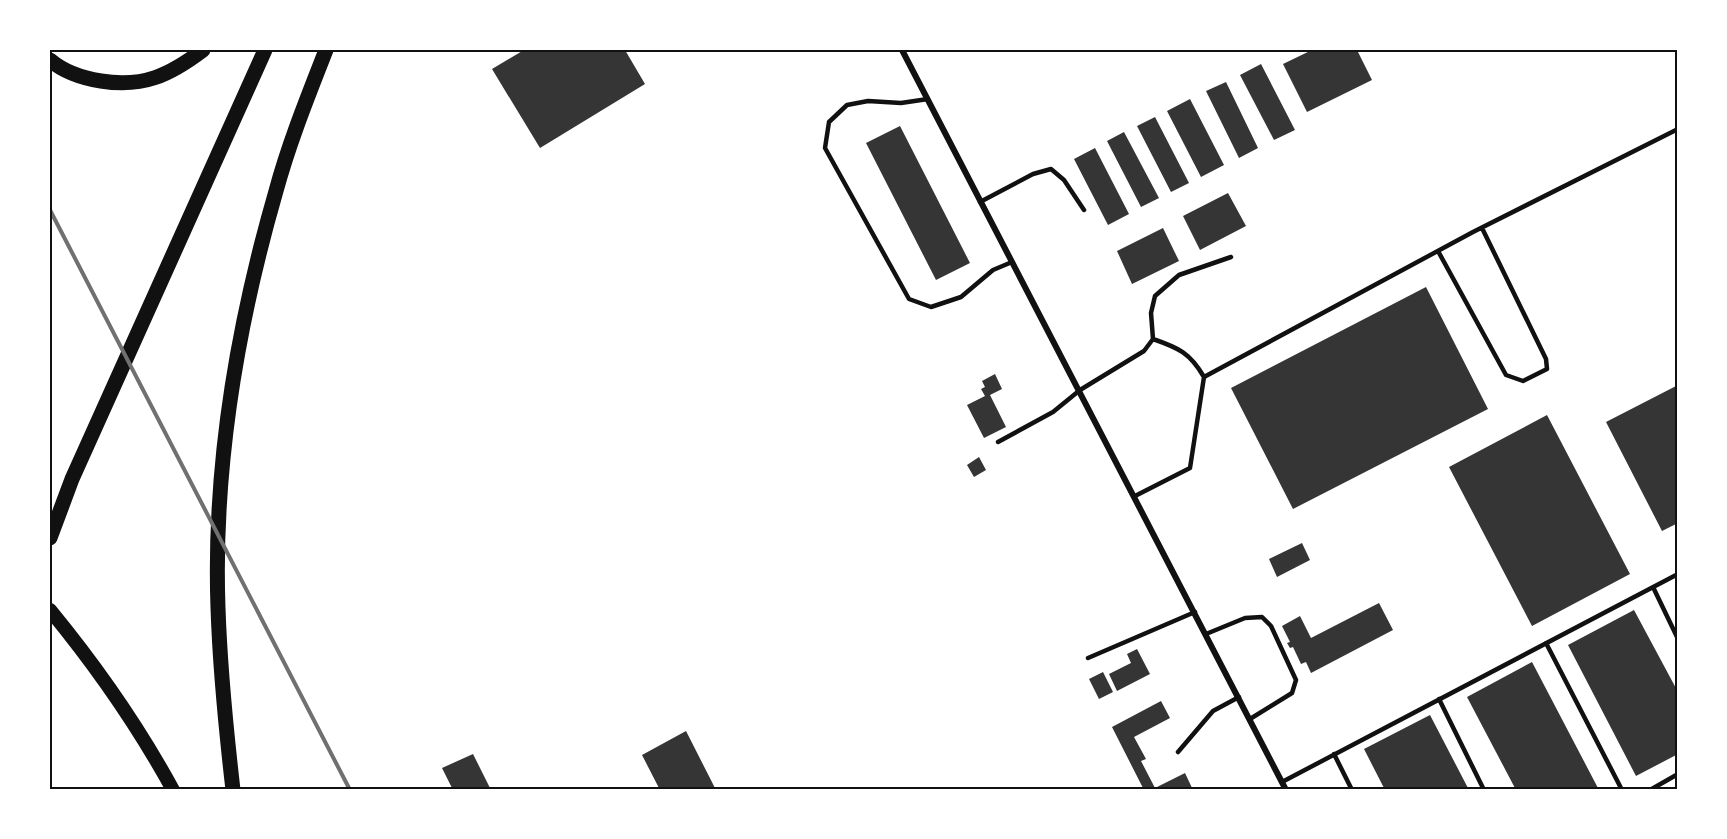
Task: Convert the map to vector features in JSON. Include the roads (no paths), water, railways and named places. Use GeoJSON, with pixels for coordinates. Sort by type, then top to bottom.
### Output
{"type":"FeatureCollection","features":[{"type":"Feature","properties":{"kind":"highway"},"geometry":{"type":"LineString","coordinates":[[50,60],[73,74],[91,80],[116,84],[136,83],[170,72],[203,50]]}},
{"type":"Feature","properties":{"kind":"highway"},"geometry":{"type":"LineString","coordinates":[[50,538],[55,520],[92,435],[265,50]]}},
{"type":"Feature","properties":{"kind":"highway"},"geometry":{"type":"LineString","coordinates":[[233,789],[222,687],[218,608],[219,524],[227,422],[238,352],[262,239],[276,188],[326,50]]}},
{"type":"Feature","properties":{"kind":"main road"},"geometry":{"type":"LineString","coordinates":[[50,610],[115,696],[173,789]]}},
{"type":"Feature","properties":{"kind":"street"},"geometry":{"type":"LineString","coordinates":[[902,50],[1286,789]]}},
{"type":"Feature","properties":{"kind":"lane"},"geometry":{"type":"LineString","coordinates":[[928,99],[901,104],[868,102],[847,105],[829,122],[825,148],[909,298],[931,307],[961,297],[993,270],[1012,262]]}},
{"type":"Feature","properties":{"kind":"lane"},"geometry":{"type":"LineString","coordinates":[[1204,378],[1438,251],[1677,129]]}},
{"type":"Feature","properties":{"kind":"lane"},"geometry":{"type":"LineString","coordinates":[[980,202],[1033,174],[1051,169],[1064,180],[1084,210]]}},
{"type":"Feature","properties":{"kind":"lane"},"geometry":{"type":"LineString","coordinates":[[1438,251],[1506,375],[1523,381],[1547,369],[1546,359],[1482,228]]}},
{"type":"Feature","properties":{"kind":"lane"},"geometry":{"type":"LineString","coordinates":[[998,442],[1053,412],[1080,390],[1144,351],[1153,339],[1152,313],[1155,296],[1179,275],[1231,256]]}},
{"type":"Feature","properties":{"kind":"lane"},"geometry":{"type":"LineString","coordinates":[[1135,496],[1190,468],[1204,378],[1195,361],[1180,349],[1153,339]]}},
{"type":"Feature","properties":{"kind":"lane"},"geometry":{"type":"LineString","coordinates":[[1282,782],[1677,574]]}},
{"type":"Feature","properties":{"kind":"lane"},"geometry":{"type":"LineString","coordinates":[[1653,587],[1677,639]]}},
{"type":"Feature","properties":{"kind":"lane"},"geometry":{"type":"LineString","coordinates":[[1088,658],[1195,612]]}},
{"type":"Feature","properties":{"kind":"lane"},"geometry":{"type":"LineString","coordinates":[[1206,634],[1245,618],[1262,617],[1271,626],[1296,680],[1292,693],[1250,720]]}},
{"type":"Feature","properties":{"kind":"lane"},"geometry":{"type":"LineString","coordinates":[[1546,643],[1622,789]]}},
{"type":"Feature","properties":{"kind":"lane"},"geometry":{"type":"LineString","coordinates":[[1178,752],[1213,711],[1239,697]]}},
{"type":"Feature","properties":{"kind":"lane"},"geometry":{"type":"LineString","coordinates":[[1439,699],[1484,789]]}},
{"type":"Feature","properties":{"kind":"lane"},"geometry":{"type":"LineString","coordinates":[[1334,754],[1352,789]]}},
{"type":"Feature","properties":{"kind":"lane"},"geometry":{"type":"LineString","coordinates":[[1650,789],[1677,774]]}},
{"type":"Feature","properties":{"kind":"railway"},"geometry":{"type":"LineString","coordinates":[[50,210],[350,790]]}}]}
